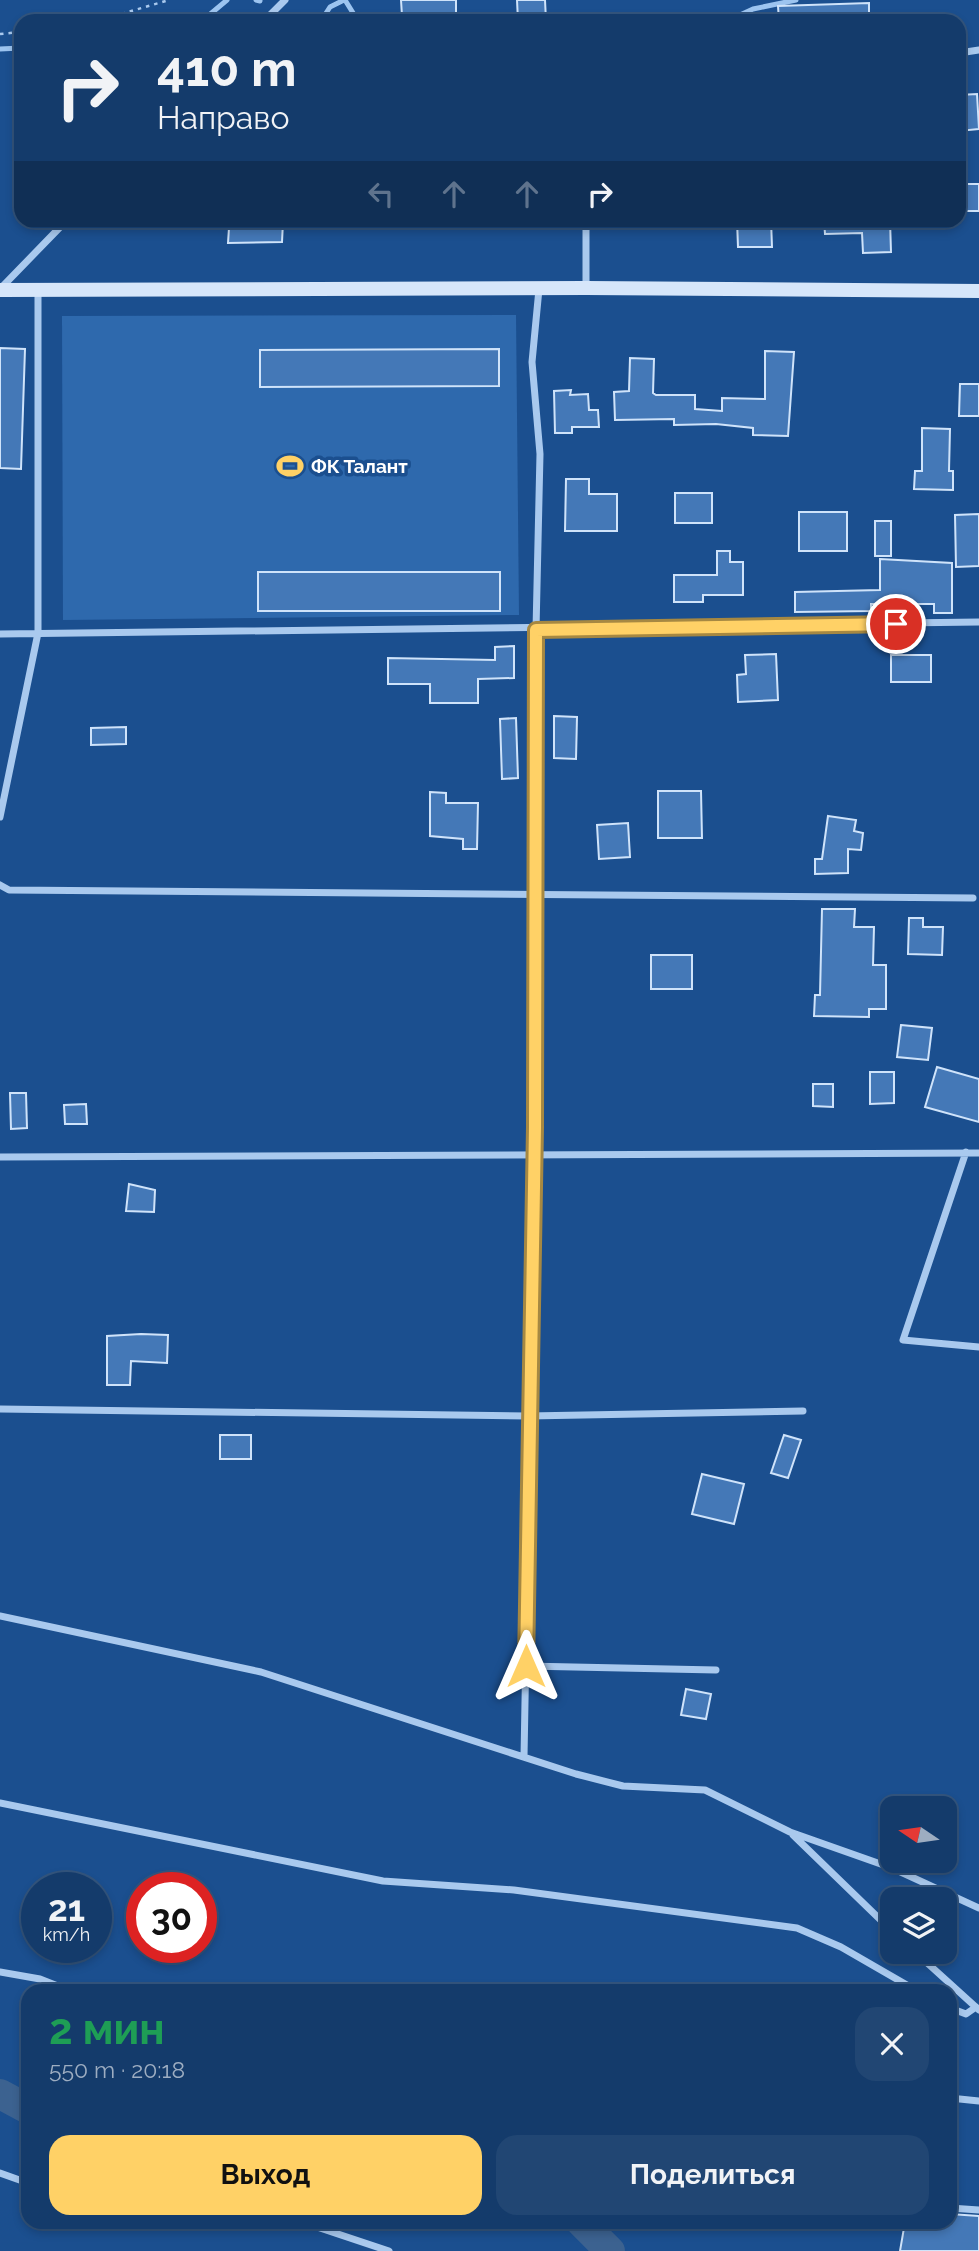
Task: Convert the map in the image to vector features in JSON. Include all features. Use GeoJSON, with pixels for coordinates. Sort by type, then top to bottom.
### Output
{"type":"FeatureCollection","features":[{"type":"Feature","properties":{"kind":"main road"},"geometry":{"type":"LineString","coordinates":[[0,290],[586,288],[979,291]]}},
{"type":"Feature","properties":{"kind":"street"},"geometry":{"type":"LineString","coordinates":[[271,14],[285,0]]}},
{"type":"Feature","properties":{"kind":"street"},"geometry":{"type":"LineString","coordinates":[[0,290],[59,228]]}},
{"type":"Feature","properties":{"kind":"street"},"geometry":{"type":"LineString","coordinates":[[586,228],[586,288]]}},
{"type":"Feature","properties":{"kind":"street"},"geometry":{"type":"LineString","coordinates":[[523,1757],[535,1153],[536,630],[540,454],[532,362],[539,289]]}},
{"type":"Feature","properties":{"kind":"street"},"geometry":{"type":"LineString","coordinates":[[0,817],[38,633],[38,291]]}},
{"type":"Feature","properties":{"kind":"street"},"geometry":{"type":"LineString","coordinates":[[0,634],[536,630],[979,622]]}},
{"type":"Feature","properties":{"kind":"street"},"geometry":{"type":"LineString","coordinates":[[0,885],[9,890],[973,898]]}},
{"type":"Feature","properties":{"kind":"street"},"geometry":{"type":"LineString","coordinates":[[966,1152],[903,1340],[979,1347]]}},
{"type":"Feature","properties":{"kind":"street"},"geometry":{"type":"LineString","coordinates":[[0,1157],[979,1153]]}},
{"type":"Feature","properties":{"kind":"street"},"geometry":{"type":"LineString","coordinates":[[0,1409],[528,1416],[803,1411]]}},
{"type":"Feature","properties":{"kind":"street"},"geometry":{"type":"LineString","coordinates":[[0,1616],[261,1672],[523,1757],[622,1786],[705,1790],[790,1832],[892,1868],[979,1908]]}},
{"type":"Feature","properties":{"kind":"street"},"geometry":{"type":"LineString","coordinates":[[526,1666],[716,1670]]}},
{"type":"Feature","properties":{"kind":"street"},"geometry":{"type":"LineString","coordinates":[[0,1803],[383,1881],[514,1889],[797,1928],[841,1947],[905,1984]]}},
{"type":"Feature","properties":{"kind":"street"},"geometry":{"type":"LineString","coordinates":[[790,1832],[880,1919]]}},
{"type":"Feature","properties":{"kind":"street"},"geometry":{"type":"LineString","coordinates":[[928,1964],[950,1984]]}},
{"type":"Feature","properties":{"kind":"street"},"geometry":{"type":"LineString","coordinates":[[0,1972],[53,1984]]}},
{"type":"Feature","properties":{"kind":"street"},"geometry":{"type":"LineString","coordinates":[[957,1991],[977,2009],[966,2014],[957,2011]]}},
{"type":"Feature","properties":{"kind":"street"},"geometry":{"type":"LineString","coordinates":[[957,2099],[979,2101]]}},
{"type":"Feature","properties":{"kind":"street"},"geometry":{"type":"LineString","coordinates":[[0,2173],[21,2180]]}},
{"type":"Feature","properties":{"kind":"street"},"geometry":{"type":"LineString","coordinates":[[957,2208],[979,2210]]}},
{"type":"Feature","properties":{"kind":"street"},"geometry":{"type":"LineString","coordinates":[[323,2229],[389,2251]]}},
{"type":"Feature","properties":{"kind":"path"},"geometry":{"type":"LineString","coordinates":[[121,14],[169,0]]}},
{"type":"Feature","properties":{"kind":"shaded area","name":"ФК Талант"},"geometry":{"type":"Polygon","coordinates":[[[516,315],[519,615],[63,620],[62,316],[516,315]]]}},
{"type":"Feature","properties":{"kind":"building"},"geometry":{"type":"Polygon","coordinates":[[[401,0],[456,0],[456,13],[402,14],[401,0]]]}},
{"type":"Feature","properties":{"kind":"building"},"geometry":{"type":"Polygon","coordinates":[[[517,0],[545,0],[546,14],[518,14],[517,0]]]}},
{"type":"Feature","properties":{"kind":"building"},"geometry":{"type":"Polygon","coordinates":[[[869,3],[869,14],[779,14],[778,6],[869,3]]]}},
{"type":"Feature","properties":{"kind":"building"},"geometry":{"type":"Polygon","coordinates":[[[977,94],[979,129],[966,130],[966,95],[977,94]]]}},
{"type":"Feature","properties":{"kind":"building"},"geometry":{"type":"Polygon","coordinates":[[[966,184],[979,184],[979,211],[966,211],[966,184]]]}},
{"type":"Feature","properties":{"kind":"building"},"geometry":{"type":"Polygon","coordinates":[[[229,228],[283,228],[282,242],[228,243],[229,228]]]}},
{"type":"Feature","properties":{"kind":"building"},"geometry":{"type":"Polygon","coordinates":[[[737,228],[771,228],[772,247],[738,247],[737,228]]]}},
{"type":"Feature","properties":{"kind":"building"},"geometry":{"type":"Polygon","coordinates":[[[825,228],[890,228],[891,252],[863,253],[862,233],[825,234],[825,228]]]}},
{"type":"Feature","properties":{"kind":"building"},"geometry":{"type":"Polygon","coordinates":[[[0,348],[25,349],[21,469],[0,468],[0,348]]]}},
{"type":"Feature","properties":{"kind":"building"},"geometry":{"type":"Polygon","coordinates":[[[499,349],[499,386],[260,387],[260,350],[499,349]]]}},
{"type":"Feature","properties":{"kind":"building"},"geometry":{"type":"Polygon","coordinates":[[[765,351],[794,352],[788,436],[753,435],[753,428],[716,424],[674,425],[674,419],[615,420],[614,392],[629,391],[630,358],[654,359],[653,393],[656,395],[695,395],[695,409],[722,411],[722,398],[765,399],[765,351]]]}},
{"type":"Feature","properties":{"kind":"building"},"geometry":{"type":"Polygon","coordinates":[[[960,384],[979,384],[979,416],[959,416],[960,384]]]}},
{"type":"Feature","properties":{"kind":"building"},"geometry":{"type":"Polygon","coordinates":[[[571,390],[570,395],[588,394],[589,410],[598,410],[599,427],[572,427],[572,433],[555,433],[554,391],[571,390]]]}},
{"type":"Feature","properties":{"kind":"building"},"geometry":{"type":"Polygon","coordinates":[[[922,428],[950,429],[949,471],[953,471],[953,490],[914,489],[915,471],[922,471],[922,428]]]}},
{"type":"Feature","properties":{"kind":"building"},"geometry":{"type":"Polygon","coordinates":[[[566,479],[589,479],[589,494],[617,494],[617,531],[565,531],[566,479]]]}},
{"type":"Feature","properties":{"kind":"building"},"geometry":{"type":"Polygon","coordinates":[[[675,493],[712,493],[712,523],[675,523],[675,493]]]}},
{"type":"Feature","properties":{"kind":"building"},"geometry":{"type":"Polygon","coordinates":[[[799,512],[847,512],[847,551],[799,551],[799,512]]]}},
{"type":"Feature","properties":{"kind":"building"},"geometry":{"type":"Polygon","coordinates":[[[979,514],[979,566],[956,567],[955,515],[979,514]]]}},
{"type":"Feature","properties":{"kind":"building"},"geometry":{"type":"Polygon","coordinates":[[[875,521],[891,521],[891,556],[875,556],[875,521]]]}},
{"type":"Feature","properties":{"kind":"building"},"geometry":{"type":"Polygon","coordinates":[[[717,551],[730,551],[730,562],[743,562],[743,595],[703,595],[703,602],[674,602],[674,575],[717,575],[717,551]]]}},
{"type":"Feature","properties":{"kind":"building"},"geometry":{"type":"Polygon","coordinates":[[[880,559],[952,563],[952,613],[934,613],[934,604],[871,604],[871,611],[795,612],[795,592],[880,590],[880,559]]]}},
{"type":"Feature","properties":{"kind":"building"},"geometry":{"type":"Polygon","coordinates":[[[258,572],[500,572],[500,611],[258,611],[258,572]]]}},
{"type":"Feature","properties":{"kind":"building"},"geometry":{"type":"Polygon","coordinates":[[[514,646],[514,678],[478,679],[478,703],[430,703],[430,684],[388,684],[388,658],[495,660],[495,647],[514,646]]]}},
{"type":"Feature","properties":{"kind":"building"},"geometry":{"type":"Polygon","coordinates":[[[776,654],[778,700],[738,702],[737,675],[746,674],[745,655],[776,654]]]}},
{"type":"Feature","properties":{"kind":"building"},"geometry":{"type":"Polygon","coordinates":[[[891,655],[931,655],[931,682],[891,682],[891,655]]]}},
{"type":"Feature","properties":{"kind":"building"},"geometry":{"type":"Polygon","coordinates":[[[554,716],[577,717],[576,759],[554,758],[554,716]]]}},
{"type":"Feature","properties":{"kind":"building"},"geometry":{"type":"Polygon","coordinates":[[[516,718],[518,778],[502,779],[500,719],[516,718]]]}},
{"type":"Feature","properties":{"kind":"building"},"geometry":{"type":"Polygon","coordinates":[[[126,727],[126,744],[91,745],[91,728],[126,727]]]}},
{"type":"Feature","properties":{"kind":"building"},"geometry":{"type":"Polygon","coordinates":[[[658,791],[701,791],[702,838],[658,838],[658,791]]]}},
{"type":"Feature","properties":{"kind":"building"},"geometry":{"type":"Polygon","coordinates":[[[430,792],[446,793],[446,803],[478,803],[477,849],[463,849],[463,839],[430,836],[430,792]]]}},
{"type":"Feature","properties":{"kind":"building"},"geometry":{"type":"Polygon","coordinates":[[[828,816],[856,820],[854,831],[863,833],[861,850],[848,849],[848,873],[815,874],[815,859],[822,859],[828,816]]]}},
{"type":"Feature","properties":{"kind":"building"},"geometry":{"type":"Polygon","coordinates":[[[628,823],[630,857],[599,859],[597,825],[628,823]]]}},
{"type":"Feature","properties":{"kind":"building"},"geometry":{"type":"Polygon","coordinates":[[[822,909],[855,909],[854,927],[874,927],[873,965],[886,965],[886,1009],[869,1009],[869,1017],[814,1016],[815,995],[820,995],[822,909]]]}},
{"type":"Feature","properties":{"kind":"building"},"geometry":{"type":"Polygon","coordinates":[[[909,918],[923,918],[923,927],[943,927],[942,955],[908,954],[909,918]]]}},
{"type":"Feature","properties":{"kind":"building"},"geometry":{"type":"Polygon","coordinates":[[[651,955],[692,955],[692,989],[651,989],[651,955]]]}},
{"type":"Feature","properties":{"kind":"building"},"geometry":{"type":"Polygon","coordinates":[[[901,1025],[932,1028],[928,1060],[897,1057],[901,1025]]]}},
{"type":"Feature","properties":{"kind":"building"},"geometry":{"type":"Polygon","coordinates":[[[937,1067],[979,1079],[979,1122],[925,1107],[937,1067]]]}},
{"type":"Feature","properties":{"kind":"building"},"geometry":{"type":"Polygon","coordinates":[[[870,1072],[894,1072],[894,1103],[870,1104],[870,1072]]]}},
{"type":"Feature","properties":{"kind":"building"},"geometry":{"type":"Polygon","coordinates":[[[813,1084],[833,1084],[833,1107],[813,1106],[813,1084]]]}},
{"type":"Feature","properties":{"kind":"building"},"geometry":{"type":"Polygon","coordinates":[[[10,1093],[26,1093],[27,1128],[11,1129],[10,1093]]]}},
{"type":"Feature","properties":{"kind":"building"},"geometry":{"type":"Polygon","coordinates":[[[86,1104],[87,1124],[65,1124],[64,1105],[86,1104]]]}},
{"type":"Feature","properties":{"kind":"building"},"geometry":{"type":"Polygon","coordinates":[[[129,1184],[155,1190],[154,1212],[126,1211],[129,1184]]]}},
{"type":"Feature","properties":{"kind":"building"},"geometry":{"type":"Polygon","coordinates":[[[168,1335],[167,1363],[131,1361],[130,1385],[107,1385],[107,1336],[168,1335]]]}},
{"type":"Feature","properties":{"kind":"building"},"geometry":{"type":"Polygon","coordinates":[[[220,1435],[251,1435],[251,1459],[220,1459],[220,1435]]]}},
{"type":"Feature","properties":{"kind":"building"},"geometry":{"type":"Polygon","coordinates":[[[784,1435],[801,1440],[788,1478],[771,1473],[784,1435]]]}},
{"type":"Feature","properties":{"kind":"building"},"geometry":{"type":"Polygon","coordinates":[[[702,1474],[744,1484],[734,1524],[692,1514],[702,1474]]]}},
{"type":"Feature","properties":{"kind":"building"},"geometry":{"type":"Polygon","coordinates":[[[686,1689],[711,1694],[706,1719],[681,1715],[686,1689]]]}},
{"type":"Feature","properties":{"kind":"building"},"geometry":{"type":"Polygon","coordinates":[[[957,2214],[979,2216],[979,2251],[900,2251],[904,2229],[957,2229],[957,2214]]]}},
{"type":"Feature","properties":{"kind":"waterway"},"geometry":{"type":"LineString","coordinates":[[210,14],[227,0]]}},
{"type":"Feature","properties":{"kind":"waterway"},"geometry":{"type":"LineString","coordinates":[[256,0],[260,1]]}},
{"type":"Feature","properties":{"kind":"waterway"},"geometry":{"type":"LineString","coordinates":[[326,14],[330,7],[344,0]]}},
{"type":"Feature","properties":{"kind":"waterway"},"geometry":{"type":"LineString","coordinates":[[345,0],[354,14]]}},
{"type":"Feature","properties":{"kind":"waterway"},"geometry":{"type":"LineString","coordinates":[[742,14],[753,9],[796,0]]}},
{"type":"Feature","properties":{"kind":"waterway"},"geometry":{"type":"LineString","coordinates":[[0,49],[14,48]]}},
{"type":"Feature","properties":{"kind":"waterway"},"geometry":{"type":"LineString","coordinates":[[0,2094],[21,2105]]}},
{"type":"Feature","properties":{"kind":"waterway"},"geometry":{"type":"LineString","coordinates":[[588,2229],[610,2251]]}},
{"type":"Feature","properties":{"kind":"place","name":"ФК Талант"},"geometry":{"type":"Point","coordinates":[290,466]}},
{"type":"Feature","properties":{"kind":"route"},"geometry":{"type":"LineString","coordinates":[[526,1666],[528,1416],[535,1127],[536,630],[896,624]]}}]}
